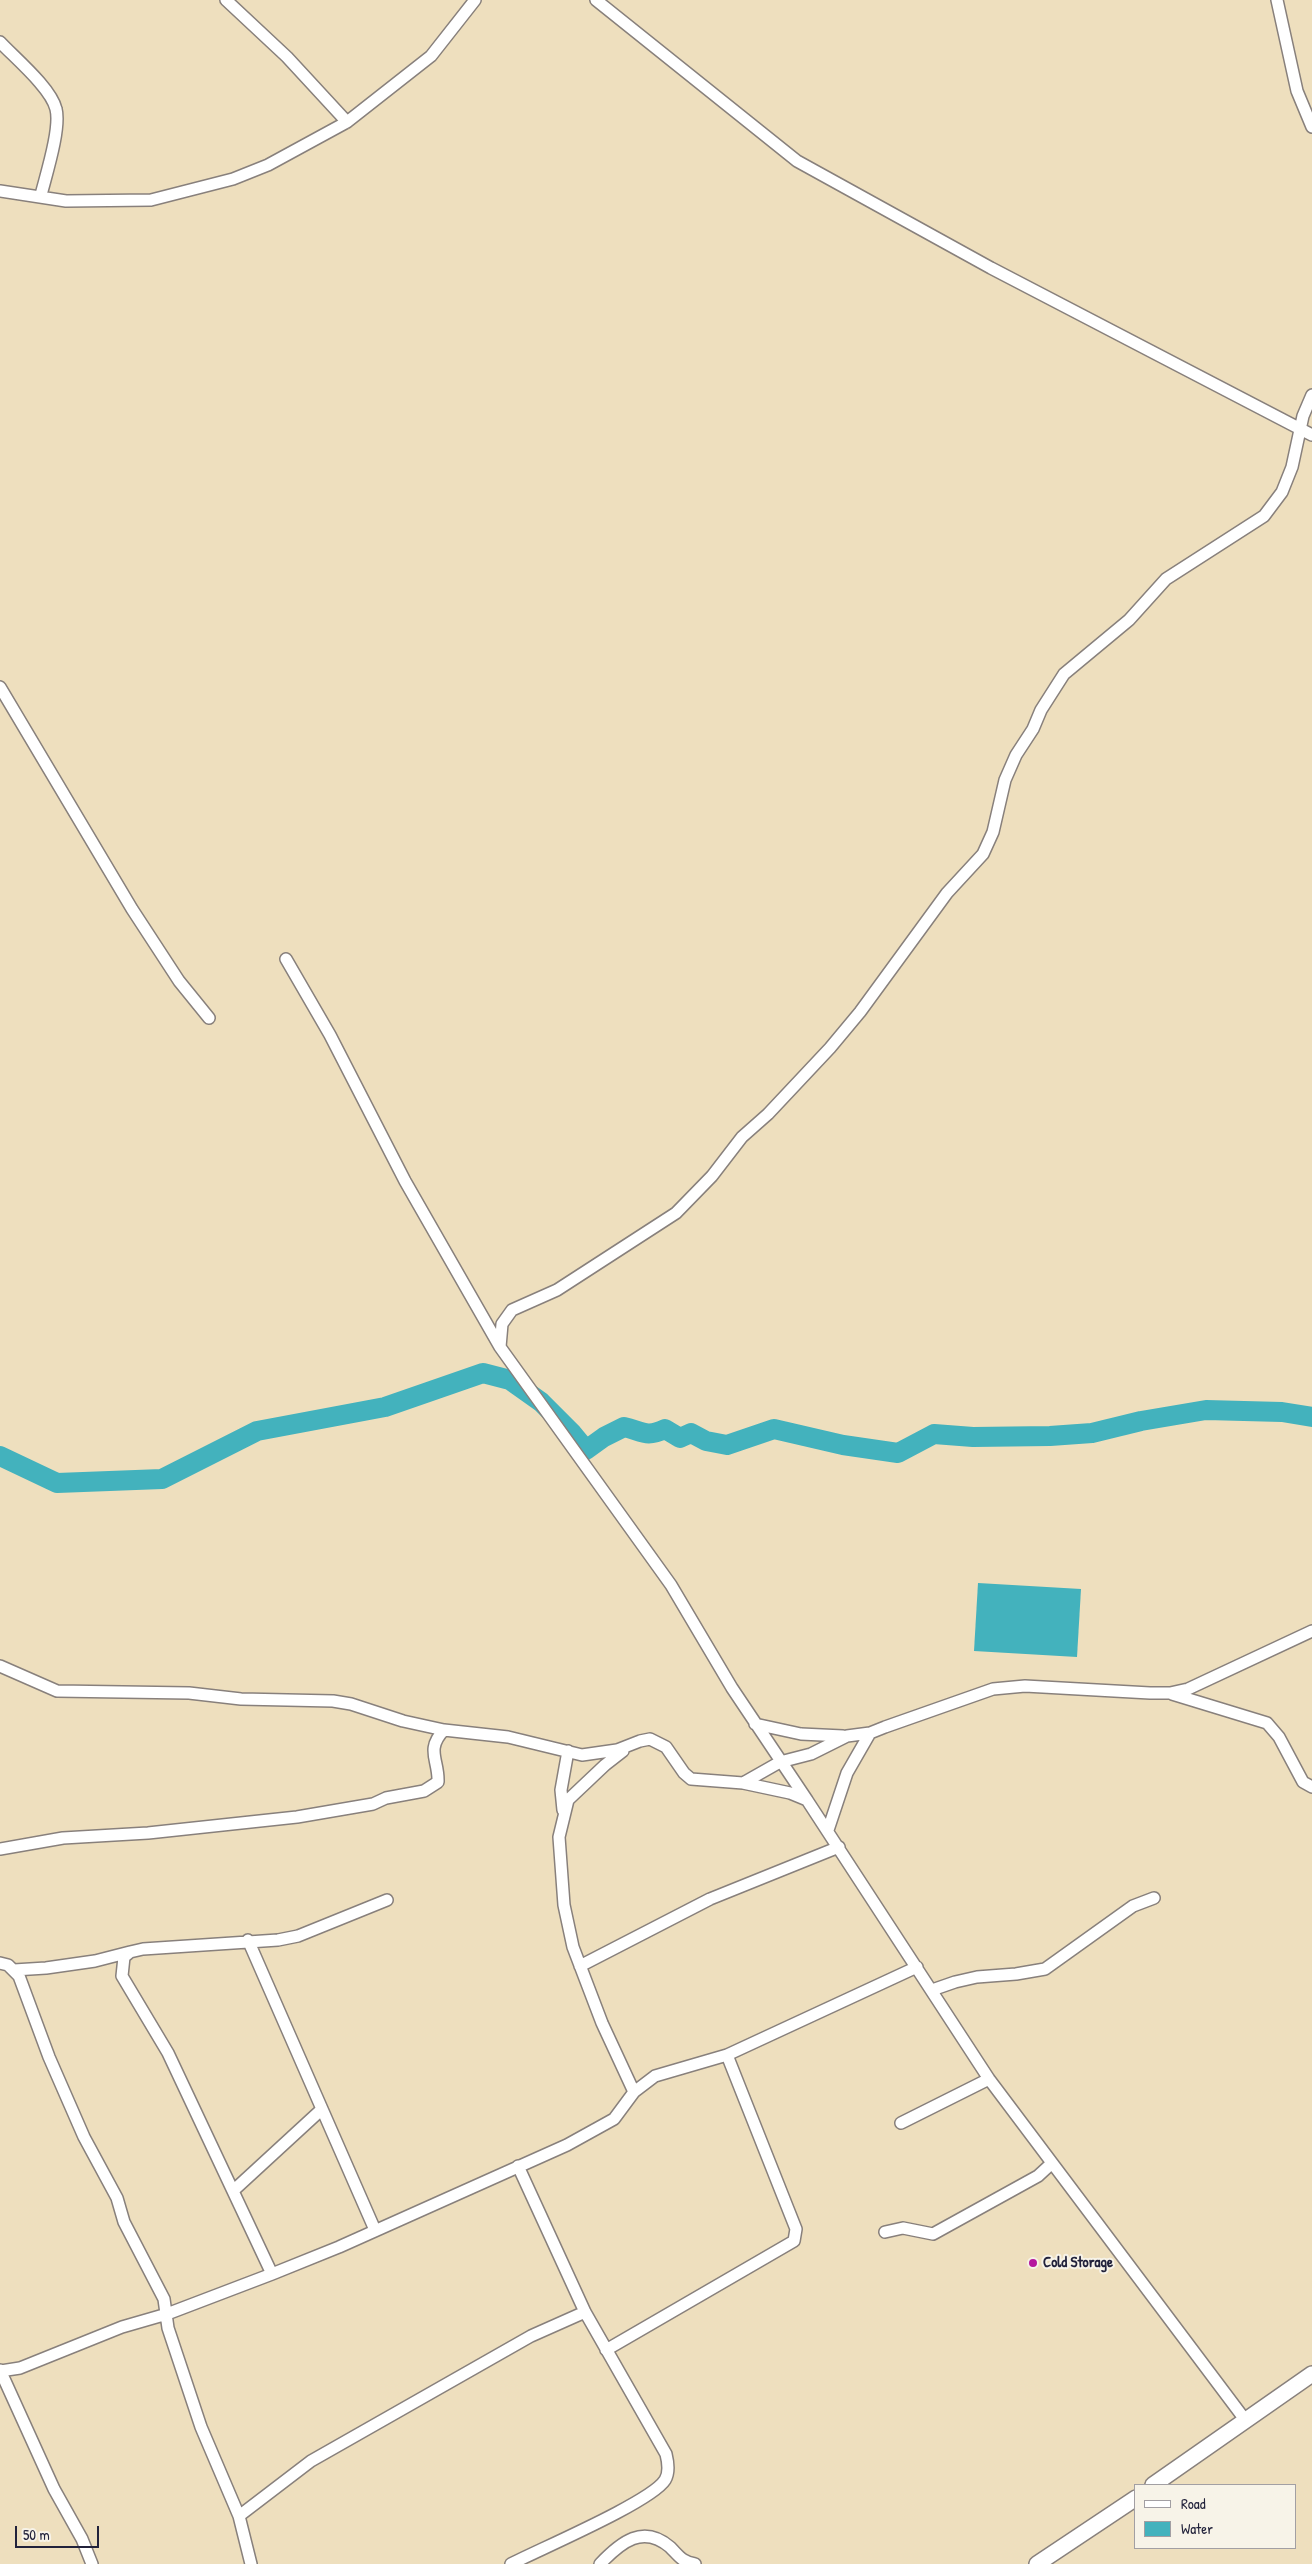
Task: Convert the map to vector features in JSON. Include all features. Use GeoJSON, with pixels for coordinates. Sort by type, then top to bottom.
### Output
{"type":"FeatureCollection","features":[{"type":"Feature","properties":{"kind":"main road"},"geometry":{"type":"LineString","coordinates":[[1154,2484],[1312,2374]]}},
{"type":"Feature","properties":{"kind":"main road"},"geometry":{"type":"LineString","coordinates":[[1037,2564],[1134,2499]]}},
{"type":"Feature","properties":{"kind":"street"},"geometry":{"type":"LineString","coordinates":[[226,0],[287,57],[347,122]]}},
{"type":"Feature","properties":{"kind":"street"},"geometry":{"type":"LineString","coordinates":[[0,191],[41,195],[66,201],[151,200],[233,179],[268,164],[347,122],[431,56],[475,0]]}},
{"type":"Feature","properties":{"kind":"street"},"geometry":{"type":"LineString","coordinates":[[596,0],[797,161],[991,268],[1312,436]]}},
{"type":"Feature","properties":{"kind":"street"},"geometry":{"type":"LineString","coordinates":[[1277,0],[1297,91],[1312,127]]}},
{"type":"Feature","properties":{"kind":"street"},"geometry":{"type":"LineString","coordinates":[[0,42],[48,94],[56,108],[57,123],[41,195]]}},
{"type":"Feature","properties":{"kind":"street"},"geometry":{"type":"LineString","coordinates":[[500,1346],[502,1324],[512,1310],[557,1290],[676,1213],[712,1176],[742,1137],[768,1114],[830,1048],[860,1012],[946,893],[983,854],[993,832],[1005,780],[1016,755],[1033,730],[1041,710],[1064,674],[1129,620],[1166,579],[1264,516],[1282,492],[1292,467],[1303,416],[1312,395]]}},
{"type":"Feature","properties":{"kind":"street"},"geometry":{"type":"LineString","coordinates":[[0,687],[132,909],[179,981],[209,1018]]}},
{"type":"Feature","properties":{"kind":"street"},"geometry":{"type":"LineString","coordinates":[[286,959],[330,1035],[406,1181],[500,1346],[671,1585],[755,1724],[828,1830],[989,2079],[1246,2421]]}},
{"type":"Feature","properties":{"kind":"street"},"geometry":{"type":"LineString","coordinates":[[755,1724],[801,1734],[847,1736],[870,1733],[994,1688],[1025,1686],[1170,1693],[1188,1690],[1312,1631]]}},
{"type":"Feature","properties":{"kind":"street"},"geometry":{"type":"LineString","coordinates":[[0,1666],[57,1691],[189,1693],[249,1699],[333,1701],[350,1704],[403,1721],[444,1730],[508,1737],[582,1755],[599,1754],[650,1739],[666,1747],[684,1774],[691,1779],[743,1783],[790,1793],[806,1800]]}},
{"type":"Feature","properties":{"kind":"street"},"geometry":{"type":"LineString","coordinates":[[1170,1693],[1267,1723],[1279,1737],[1303,1782],[1312,1787]]}},
{"type":"Feature","properties":{"kind":"street"},"geometry":{"type":"LineString","coordinates":[[0,1849],[63,1838],[148,1832],[297,1817],[372,1804],[386,1798],[424,1791],[438,1782],[433,1748],[436,1738],[444,1730]]}},
{"type":"Feature","properties":{"kind":"street"},"geometry":{"type":"LineString","coordinates":[[828,1830],[847,1773],[870,1733]]}},
{"type":"Feature","properties":{"kind":"street"},"geometry":{"type":"LineString","coordinates":[[743,1783],[780,1762],[811,1754],[847,1736]]}},
{"type":"Feature","properties":{"kind":"street"},"geometry":{"type":"LineString","coordinates":[[630,1746],[576,1791],[568,1800],[563,1814],[559,1837],[564,1905],[568,1928],[580,1966],[602,2023],[634,2092]]}},
{"type":"Feature","properties":{"kind":"street"},"geometry":{"type":"LineString","coordinates":[[563,1814],[561,1790],[568,1751]]}},
{"type":"Feature","properties":{"kind":"street"},"geometry":{"type":"LineString","coordinates":[[580,1966],[710,1899],[839,1847]]}},
{"type":"Feature","properties":{"kind":"street"},"geometry":{"type":"LineString","coordinates":[[932,1990],[978,1977],[1016,1974],[1045,1969],[1133,1906],[1154,1898]]}},
{"type":"Feature","properties":{"kind":"street"},"geometry":{"type":"LineString","coordinates":[[14,1970],[46,1968],[95,1961],[130,1952],[248,1940],[278,1940],[298,1936],[386,1900]]}},
{"type":"Feature","properties":{"kind":"street"},"geometry":{"type":"LineString","coordinates":[[248,1940],[321,2110],[376,2230]]}},
{"type":"Feature","properties":{"kind":"street"},"geometry":{"type":"LineString","coordinates":[[130,1952],[124,1957],[122,1976],[168,2053],[272,2274]]}},
{"type":"Feature","properties":{"kind":"street"},"geometry":{"type":"LineString","coordinates":[[0,1963],[14,1970],[19,1976],[53,2066],[84,2136],[117,2198],[124,2222],[164,2299],[168,2328],[201,2426],[239,2516],[250,2564]]}},
{"type":"Feature","properties":{"kind":"street"},"geometry":{"type":"LineString","coordinates":[[92,2564],[82,2539],[54,2489],[0,2371],[20,2368],[122,2327],[167,2314],[272,2274],[567,2146],[604,2126],[621,2111],[634,2092],[655,2076],[727,2055],[916,1967]]}},
{"type":"Feature","properties":{"kind":"street"},"geometry":{"type":"LineString","coordinates":[[606,2350],[794,2241],[796,2229],[727,2055]]}},
{"type":"Feature","properties":{"kind":"street"},"geometry":{"type":"LineString","coordinates":[[901,2122],[989,2079]]}},
{"type":"Feature","properties":{"kind":"street"},"geometry":{"type":"LineString","coordinates":[[234,2190],[321,2110]]}},
{"type":"Feature","properties":{"kind":"street"},"geometry":{"type":"LineString","coordinates":[[884,2232],[903,2228],[932,2234],[1038,2176],[1051,2164]]}},
{"type":"Feature","properties":{"kind":"street"},"geometry":{"type":"LineString","coordinates":[[511,2564],[637,2502],[664,2480],[668,2472],[666,2454],[585,2312],[518,2166]]}},
{"type":"Feature","properties":{"kind":"street"},"geometry":{"type":"LineString","coordinates":[[239,2516],[312,2461],[531,2336],[585,2312]]}},
{"type":"Feature","properties":{"kind":"street"},"geometry":{"type":"LineString","coordinates":[[600,2564],[622,2544],[637,2536],[648,2535],[661,2540],[681,2560],[695,2564]]}},
{"type":"Feature","properties":{"kind":"water"},"geometry":{"type":"Polygon","coordinates":[[[978,1583],[1081,1589],[1077,1657],[974,1651],[978,1583]]]}},
{"type":"Feature","properties":{"kind":"waterway"},"geometry":{"type":"LineString","coordinates":[[0,1456],[57,1483],[162,1479],[257,1431],[385,1407],[483,1373],[510,1380],[541,1402],[586,1450],[604,1437],[624,1427],[644,1433],[659,1432],[665,1429],[680,1438],[691,1433],[706,1441],[727,1445],[774,1429],[843,1445],[898,1453],[934,1434],[973,1437],[1050,1436],[1092,1433],[1141,1421],[1206,1410],[1282,1412],[1312,1417]]}},
{"type":"Feature","properties":{"kind":"place","name":"Cold Storage"},"geometry":{"type":"Point","coordinates":[1033,2263]}}]}
